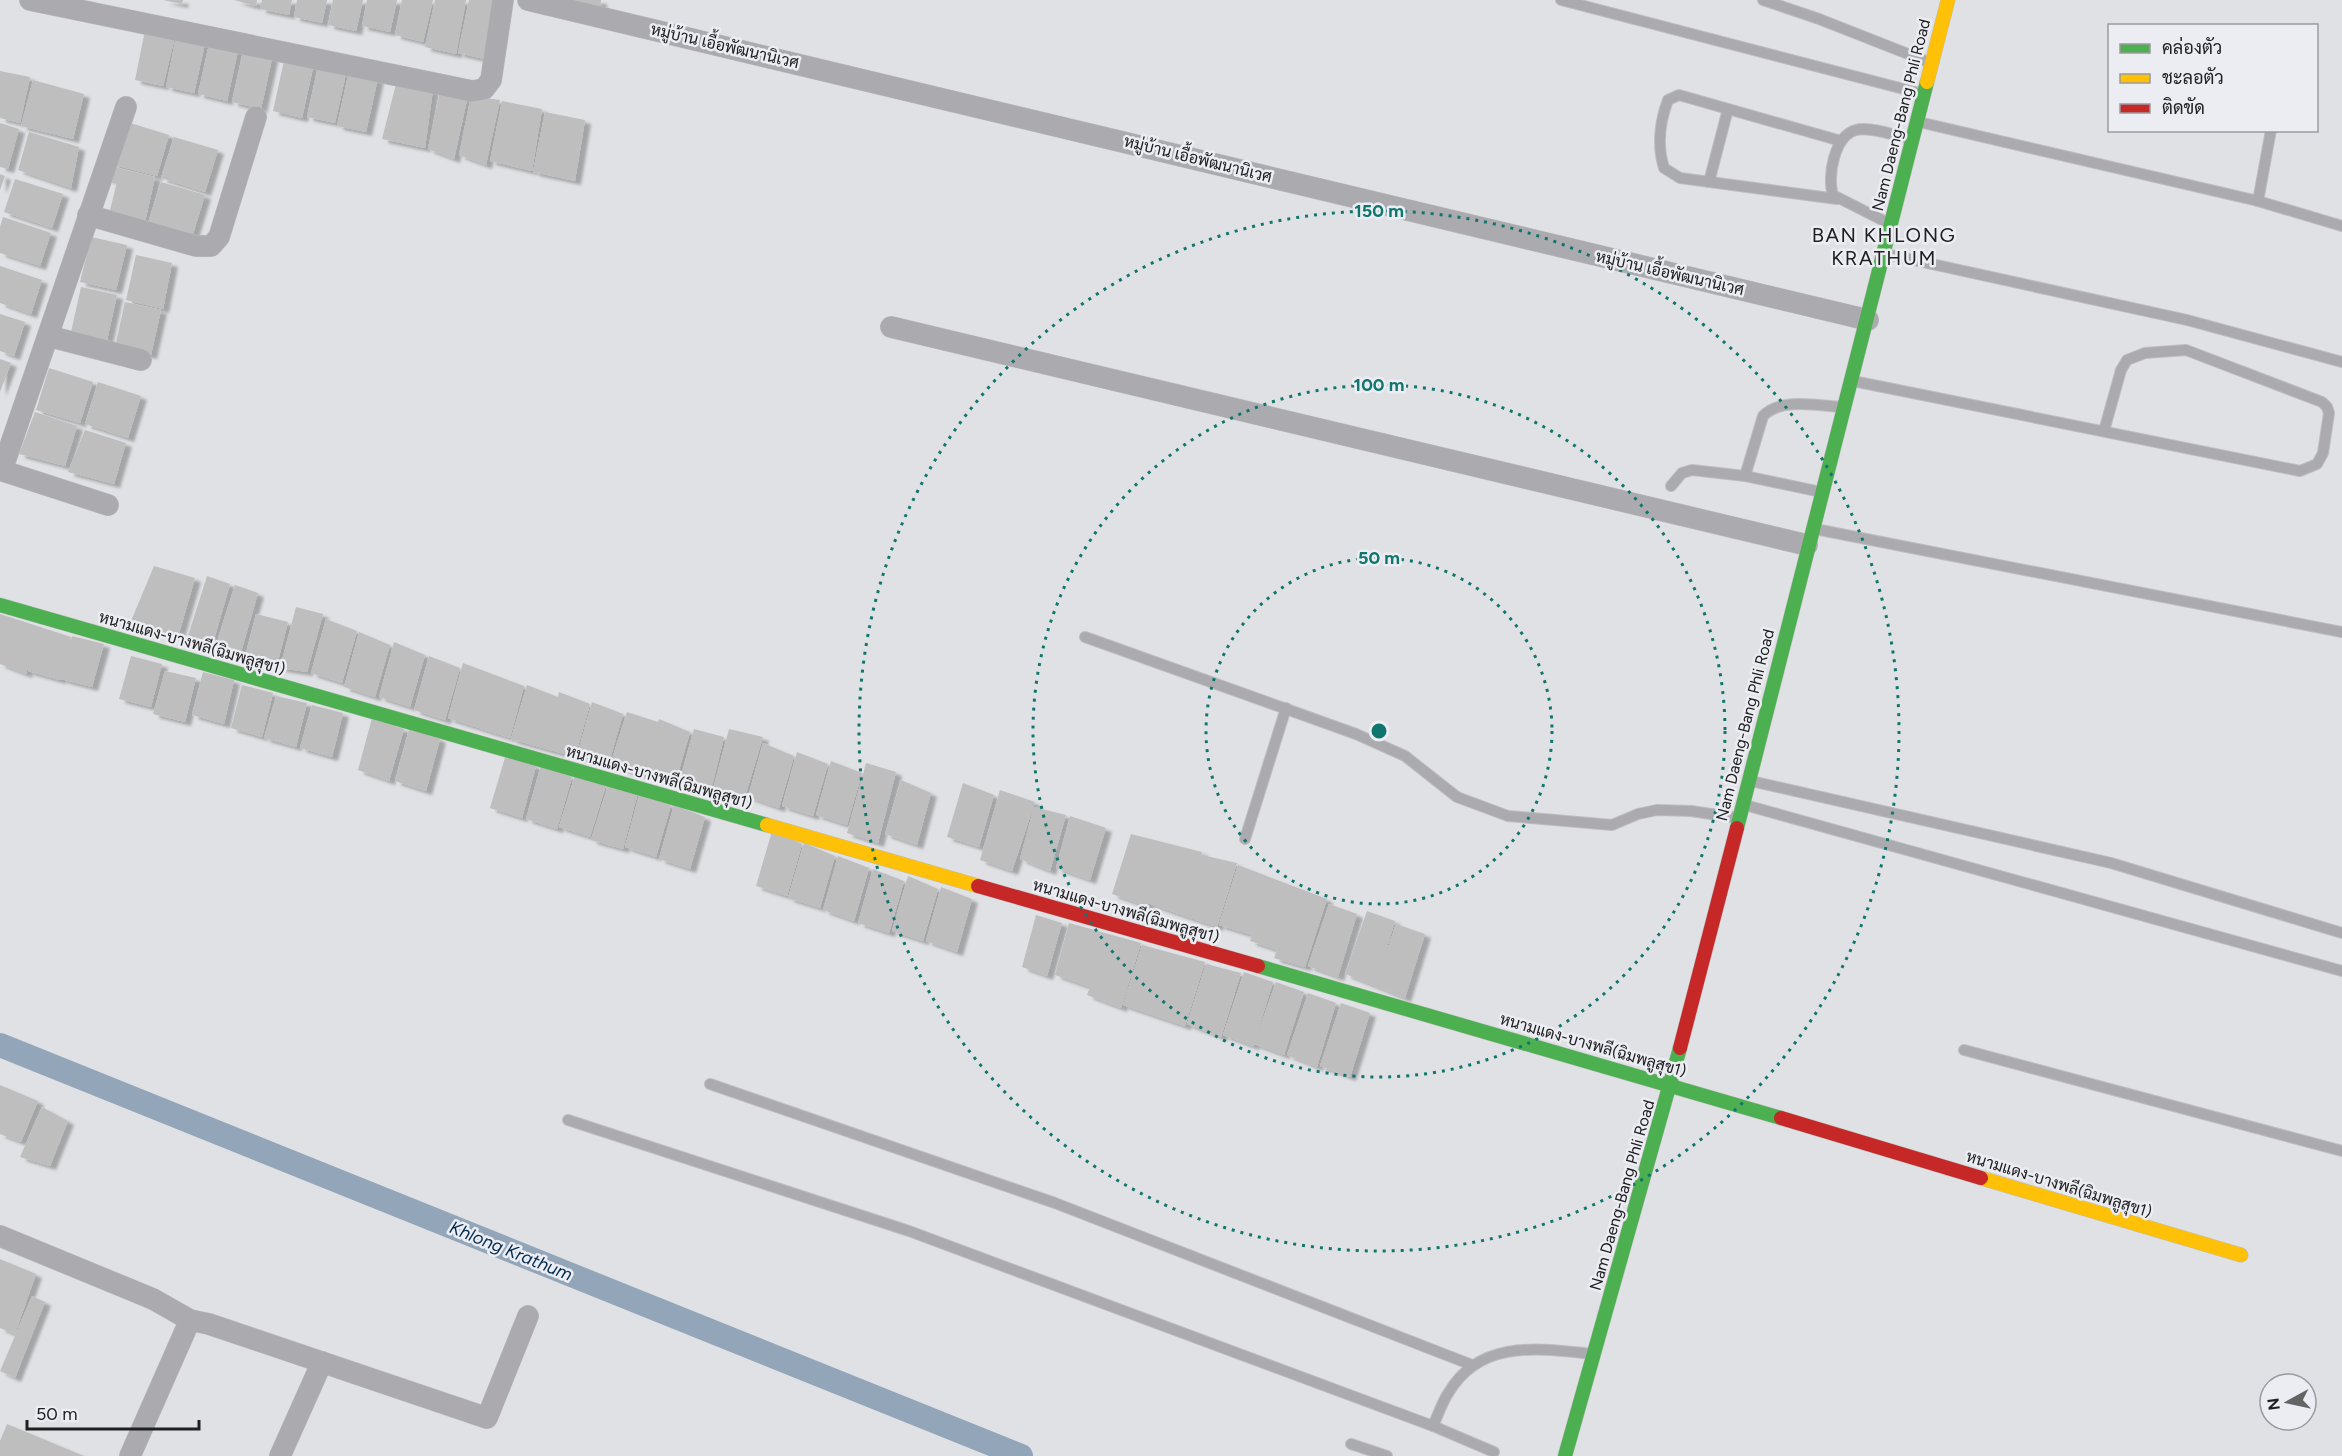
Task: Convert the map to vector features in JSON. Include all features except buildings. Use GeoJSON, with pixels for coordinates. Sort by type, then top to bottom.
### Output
{"type":"FeatureCollection","features":[{"type":"Feature","properties":{"kind":"street"},"geometry":{"type":"LineString","coordinates":[[30,0],[472,91],[484,88],[491,80],[503,0]]}},
{"type":"Feature","properties":{"kind":"street","name":"หมู่บ้าน เอื้อพัฒนานิเวศ"},"geometry":{"type":"LineString","coordinates":[[528,0],[1868,320]]}},
{"type":"Feature","properties":{"kind":"street","name":"Nam Daeng-Bang Phli Road"},"geometry":{"type":"LineString","coordinates":[[1565,1456],[1671,1085],[1948,0]]}},
{"type":"Feature","properties":{"kind":"street"},"geometry":{"type":"LineString","coordinates":[[108,505],[1,470],[126,107]]}},
{"type":"Feature","properties":{"kind":"street"},"geometry":{"type":"LineString","coordinates":[[88,215],[196,246],[211,246],[219,237],[256,117]]}},
{"type":"Feature","properties":{"kind":"street"},"geometry":{"type":"LineString","coordinates":[[891,327],[1810,536]]}},
{"type":"Feature","properties":{"kind":"street"},"geometry":{"type":"LineString","coordinates":[[48,336],[141,360]]}},
{"type":"Feature","properties":{"kind":"street","name":"หนามแดง-บางพลี(ฉิมพลูสุข1)"},"geometry":{"type":"LineString","coordinates":[[0,605],[1671,1085],[2241,1256]]}},
{"type":"Feature","properties":{"kind":"street"},"geometry":{"type":"LineString","coordinates":[[0,1236],[153,1299],[190,1320],[209,1324],[487,1418],[528,1316]]}},
{"type":"Feature","properties":{"kind":"street"},"geometry":{"type":"LineString","coordinates":[[130,1456],[190,1320]]}},
{"type":"Feature","properties":{"kind":"street"},"geometry":{"type":"LineString","coordinates":[[280,1456],[322,1362]]}},
{"type":"Feature","properties":{"kind":"lane"},"geometry":{"type":"LineString","coordinates":[[1561,0],[1923,94]]}},
{"type":"Feature","properties":{"kind":"lane"},"geometry":{"type":"LineString","coordinates":[[1763,0],[1819,19],[1931,63]]}},
{"type":"Feature","properties":{"kind":"lane"},"geometry":{"type":"LineString","coordinates":[[1838,199],[1680,178],[1664,168],[1660,156],[1662,116],[1668,100],[1678,95],[1841,141]]}},
{"type":"Feature","properties":{"kind":"lane"},"geometry":{"type":"LineString","coordinates":[[1709,182],[1728,109]]}},
{"type":"Feature","properties":{"kind":"lane"},"geometry":{"type":"LineString","coordinates":[[1916,122],[2258,201],[2342,226]]}},
{"type":"Feature","properties":{"kind":"lane"},"geometry":{"type":"LineString","coordinates":[[1890,224],[1833,195],[1830,182],[1832,163],[1841,141],[1855,130],[1867,130],[1912,139]]}},
{"type":"Feature","properties":{"kind":"lane"},"geometry":{"type":"LineString","coordinates":[[2258,201],[2271,132]]}},
{"type":"Feature","properties":{"kind":"lane"},"geometry":{"type":"LineString","coordinates":[[1883,253],[2187,320],[2342,362]]}},
{"type":"Feature","properties":{"kind":"lane"},"geometry":{"type":"LineString","coordinates":[[1851,380],[2300,471],[2317,464],[2323,453],[2329,413],[2322,402],[2186,350],[2145,353],[2127,360],[2121,370],[2104,431]]}},
{"type":"Feature","properties":{"kind":"lane"},"geometry":{"type":"LineString","coordinates":[[1745,476],[1763,416],[1770,408],[1787,405],[1844,408]]}},
{"type":"Feature","properties":{"kind":"lane"},"geometry":{"type":"LineString","coordinates":[[1671,486],[1682,473],[1692,470],[1745,476],[1822,492]]}},
{"type":"Feature","properties":{"kind":"lane"},"geometry":{"type":"LineString","coordinates":[[1810,536],[2342,632]]}},
{"type":"Feature","properties":{"kind":"lane"},"geometry":{"type":"LineString","coordinates":[[1085,637],[1356,734],[1405,756],[1457,797],[1509,816],[1612,825],[1638,814],[1657,810],[1691,810],[1738,818]]}},
{"type":"Feature","properties":{"kind":"lane"},"geometry":{"type":"LineString","coordinates":[[1245,839],[1286,708]]}},
{"type":"Feature","properties":{"kind":"lane"},"geometry":{"type":"LineString","coordinates":[[1748,780],[2111,863],[2342,933]]}},
{"type":"Feature","properties":{"kind":"lane"},"geometry":{"type":"LineString","coordinates":[[1742,804],[2342,971]]}},
{"type":"Feature","properties":{"kind":"lane"},"geometry":{"type":"LineString","coordinates":[[1964,1050],[2342,1151]]}},
{"type":"Feature","properties":{"kind":"lane"},"geometry":{"type":"LineString","coordinates":[[710,1084],[1055,1203],[1472,1365]]}},
{"type":"Feature","properties":{"kind":"lane"},"geometry":{"type":"LineString","coordinates":[[568,1120],[909,1231],[1433,1426],[1497,1455]]}},
{"type":"Feature","properties":{"kind":"lane"},"geometry":{"type":"LineString","coordinates":[[1433,1426],[1449,1391],[1472,1365],[1498,1353],[1531,1348],[1594,1354]]}},
{"type":"Feature","properties":{"kind":"lane"},"geometry":{"type":"LineString","coordinates":[[1351,1444],[1387,1456]]}},
{"type":"Feature","properties":{"kind":"waterway","name":"Khlong Krathum"},"geometry":{"type":"LineString","coordinates":[[0,1045],[1021,1456]]}},
{"type":"Feature","properties":{"kind":"traffic: fast"},"geometry":{"type":"LineString","coordinates":[[1737,828],[1927,82]]}},
{"type":"Feature","properties":{"kind":"traffic: fast"},"geometry":{"type":"LineString","coordinates":[[0,605],[767,825]]}},
{"type":"Feature","properties":{"kind":"traffic: fast"},"geometry":{"type":"LineString","coordinates":[[1258,966],[1781,1118]]}},
{"type":"Feature","properties":{"kind":"traffic: fast"},"geometry":{"type":"LineString","coordinates":[[1565,1456],[1680,1048]]}},
{"type":"Feature","properties":{"kind":"traffic: slow"},"geometry":{"type":"LineString","coordinates":[[1927,82],[1948,0]]}},
{"type":"Feature","properties":{"kind":"traffic: slow"},"geometry":{"type":"LineString","coordinates":[[767,825],[978,886]]}},
{"type":"Feature","properties":{"kind":"traffic: slow"},"geometry":{"type":"LineString","coordinates":[[1981,1178],[2241,1255]]}},
{"type":"Feature","properties":{"kind":"traffic: jam"},"geometry":{"type":"LineString","coordinates":[[1680,1048],[1737,828]]}},
{"type":"Feature","properties":{"kind":"traffic: jam"},"geometry":{"type":"LineString","coordinates":[[978,886],[1258,966]]}},
{"type":"Feature","properties":{"kind":"traffic: jam"},"geometry":{"type":"LineString","coordinates":[[1781,1118],[1981,1178]]}},
{"type":"Feature","properties":{"kind":"district","name":"BAN KHLONG KRATHUM"},"geometry":{"type":"Point","coordinates":[1884,246]}}]}
